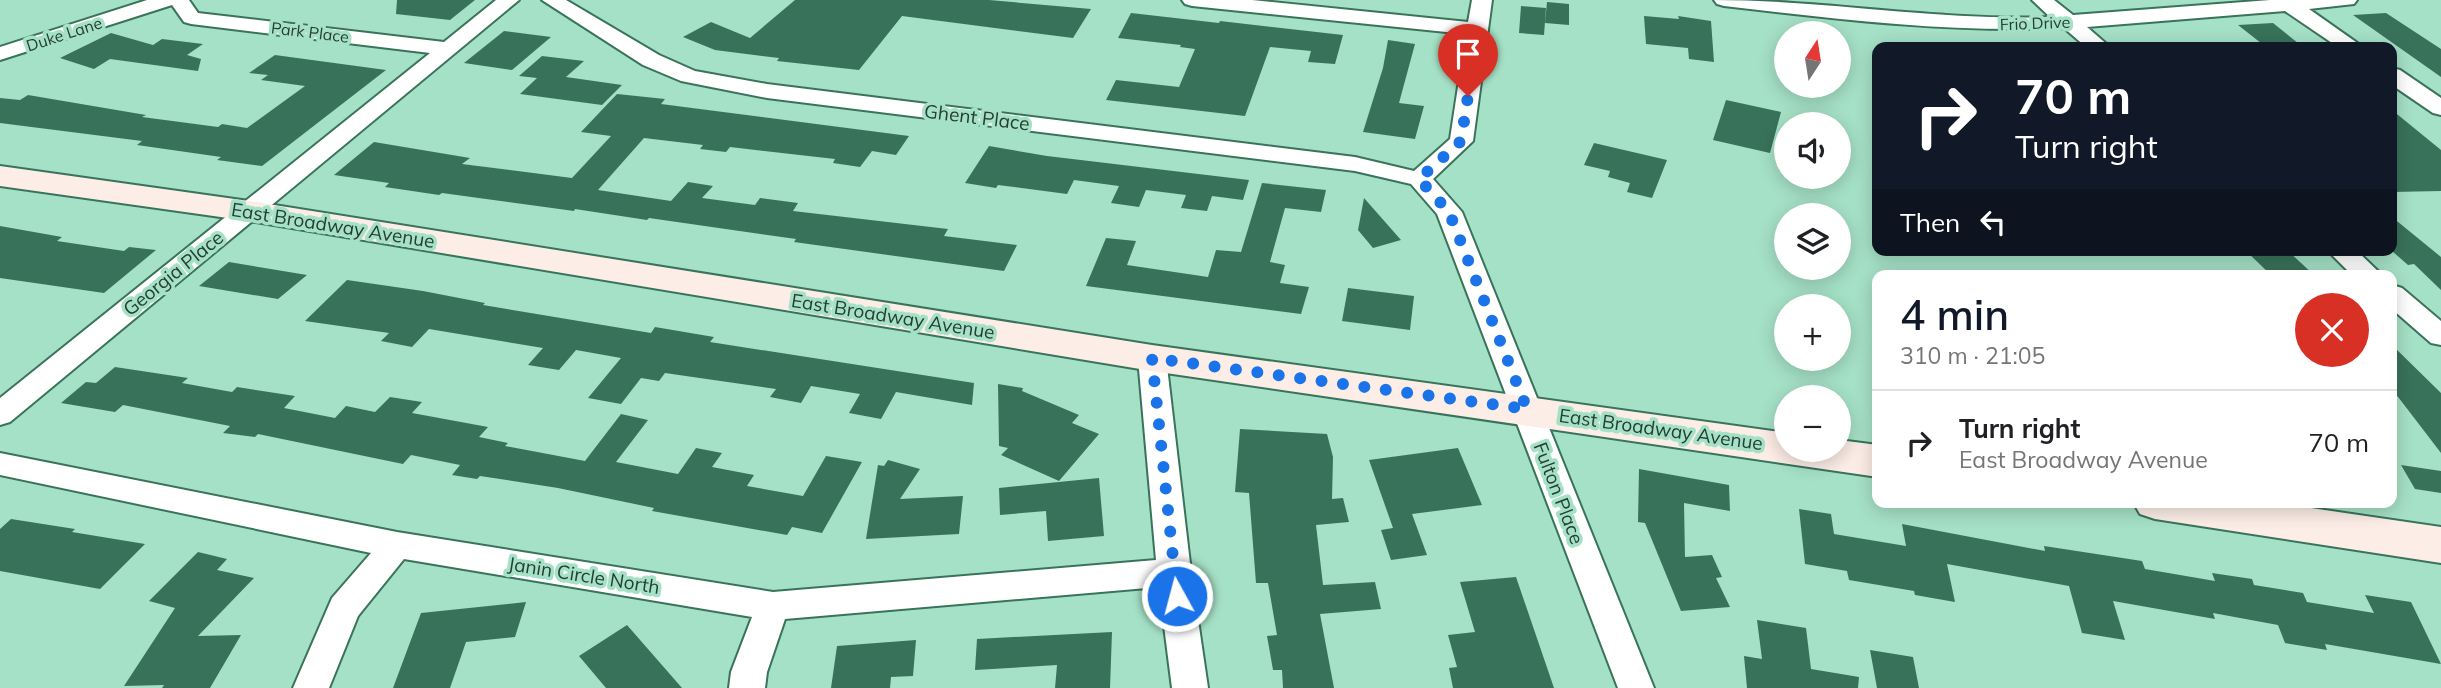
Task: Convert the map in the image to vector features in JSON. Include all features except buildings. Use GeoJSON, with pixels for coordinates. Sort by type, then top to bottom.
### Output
{"type":"FeatureCollection","features":[{"type":"Feature","properties":{"kind":"street","name":"Duke Lane"},"geometry":{"type":"LineString","coordinates":[[0,54],[168,0]]}},
{"type":"Feature","properties":{"kind":"street","name":"Park Place"},"geometry":{"type":"LineString","coordinates":[[179,0],[191,18],[450,49]]}},
{"type":"Feature","properties":{"kind":"street","name":"Georgia Place"},"geometry":{"type":"LineString","coordinates":[[0,414],[509,0]]}},
{"type":"Feature","properties":{"kind":"street","name":"Ghent Place"},"geometry":{"type":"LineString","coordinates":[[552,0],[651,60],[689,76],[767,91],[1355,164],[1419,179]]}},
{"type":"Feature","properties":{"kind":"street"},"geometry":{"type":"LineString","coordinates":[[1192,0],[1478,29]]}},
{"type":"Feature","properties":{"kind":"street"},"geometry":{"type":"LineString","coordinates":[[1419,179],[1461,141],[1482,0]]}},
{"type":"Feature","properties":{"kind":"street","name":"Frio Drive"},"geometry":{"type":"LineString","coordinates":[[1732,0],[1915,21],[1997,25],[2069,22],[2347,0]]}},
{"type":"Feature","properties":{"kind":"street"},"geometry":{"type":"LineString","coordinates":[[2042,0],[2093,42]]}},
{"type":"Feature","properties":{"kind":"street"},"geometry":{"type":"LineString","coordinates":[[2287,3],[2345,42]]}},
{"type":"Feature","properties":{"kind":"street"},"geometry":{"type":"LineString","coordinates":[[2397,78],[2441,108]]}},
{"type":"Feature","properties":{"kind":"street","name":"East Broadway Avenue"},"geometry":{"type":"LineString","coordinates":[[0,176],[249,211],[1152,358],[1774,445]]}},
{"type":"Feature","properties":{"kind":"street","name":"Fulton Place"},"geometry":{"type":"LineString","coordinates":[[1419,179],[1449,212],[1636,688]]}},
{"type":"Feature","properties":{"kind":"street"},"geometry":{"type":"LineString","coordinates":[[2347,256],[2364,270]]}},
{"type":"Feature","properties":{"kind":"street"},"geometry":{"type":"LineString","coordinates":[[2397,298],[2441,336]]}},
{"type":"Feature","properties":{"kind":"street"},"geometry":{"type":"LineString","coordinates":[[1152,358],[1174,572],[1190,688]]}},
{"type":"Feature","properties":{"kind":"street"},"geometry":{"type":"LineString","coordinates":[[1851,457],[1872,460]]}},
{"type":"Feature","properties":{"kind":"street","name":"Janin Circle North"},"geometry":{"type":"LineString","coordinates":[[0,464],[397,545],[773,606],[1174,572]]}},
{"type":"Feature","properties":{"kind":"street"},"geometry":{"type":"LineString","coordinates":[[2195,508],[2441,545]]}},
{"type":"Feature","properties":{"kind":"street"},"geometry":{"type":"LineString","coordinates":[[311,688],[344,608],[397,545]]}},
{"type":"Feature","properties":{"kind":"street"},"geometry":{"type":"LineString","coordinates":[[747,688],[749,672],[773,606]]}},
{"type":"Feature","properties":{"kind":"route"},"geometry":{"type":"LineString","coordinates":[[1177,596],[1152,358],[1527,409],[1449,212],[1419,179],[1461,141],[1468,96]]}}]}
